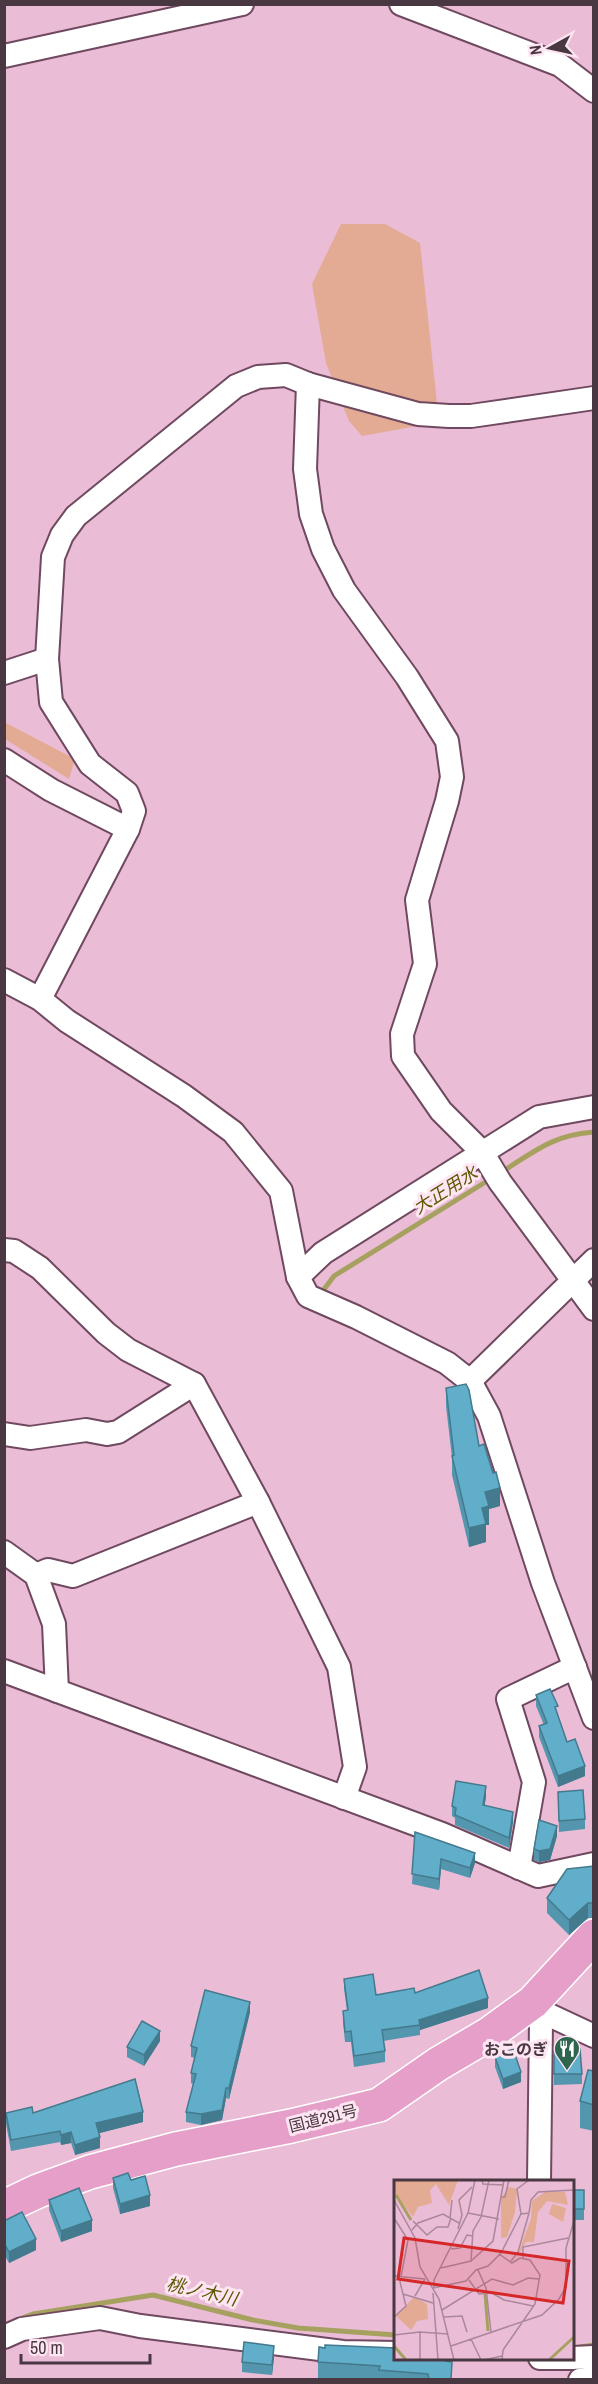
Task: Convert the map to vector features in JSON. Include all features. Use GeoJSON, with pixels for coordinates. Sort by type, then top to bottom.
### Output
{"type":"FeatureCollection","features":[{"type":"Feature","properties":{"kind":"highway","name":"国道291号"},"geometry":{"type":"LineString","coordinates":[[4,2207],[38,2191],[90,2172],[176,2149],[291,2126],[379,2104],[438,2064],[489,2034],[533,2001],[594,1936]]}},
{"type":"Feature","properties":{"kind":"street"},"geometry":{"type":"LineString","coordinates":[[4,56],[242,4]]}},
{"type":"Feature","properties":{"kind":"street"},"geometry":{"type":"LineString","coordinates":[[401,4],[560,65],[594,91]]}},
{"type":"Feature","properties":{"kind":"street"},"geometry":{"type":"LineString","coordinates":[[40,999],[128,829],[134,811],[127,793],[90,764],[51,702],[47,659],[53,557],[62,535],[76,516],[236,386],[258,377],[286,375],[308,384],[418,414],[449,416],[471,416],[594,398]]}},
{"type":"Feature","properties":{"kind":"street"},"geometry":{"type":"LineString","coordinates":[[308,384],[305,469],[311,514],[323,549],[345,590],[407,677],[447,741],[452,777],[417,900],[425,964],[402,1034],[403,1056],[441,1111],[484,1158],[594,1309]]}},
{"type":"Feature","properties":{"kind":"street"},"geometry":{"type":"LineString","coordinates":[[4,673],[47,659]]}},
{"type":"Feature","properties":{"kind":"street"},"geometry":{"type":"LineString","coordinates":[[4,760],[51,790],[128,829]]}},
{"type":"Feature","properties":{"kind":"street"},"geometry":{"type":"LineString","coordinates":[[4,980],[40,999],[67,1021],[184,1096],[232,1132],[281,1191],[298,1277],[308,1296],[356,1317],[447,1363],[470,1381],[489,1416],[543,1583],[594,1718]]}},
{"type":"Feature","properties":{"kind":"street"},"geometry":{"type":"LineString","coordinates":[[298,1277],[323,1253],[484,1158],[539,1117],[594,1107]]}},
{"type":"Feature","properties":{"kind":"street"},"geometry":{"type":"LineString","coordinates":[[4,1250],[14,1251],[40,1268],[106,1333],[128,1350],[194,1384],[258,1502],[339,1667],[355,1767],[344,1798]]}},
{"type":"Feature","properties":{"kind":"street"},"geometry":{"type":"LineString","coordinates":[[470,1381],[594,1260]]}},
{"type":"Feature","properties":{"kind":"street"},"geometry":{"type":"LineString","coordinates":[[4,1434],[30,1438],[86,1430],[107,1434],[118,1432],[194,1384]]}},
{"type":"Feature","properties":{"kind":"street"},"geometry":{"type":"LineString","coordinates":[[36,1575],[48,1570],[73,1576],[258,1502]]}},
{"type":"Feature","properties":{"kind":"street"},"geometry":{"type":"LineString","coordinates":[[4,1552],[36,1575],[54,1624],[57,1691]]}},
{"type":"Feature","properties":{"kind":"street"},"geometry":{"type":"LineString","coordinates":[[519,1868],[534,1782],[508,1699],[574,1667]]}},
{"type":"Feature","properties":{"kind":"street"},"geometry":{"type":"LineString","coordinates":[[4,1671],[442,1834],[538,1876],[594,1864]]}},
{"type":"Feature","properties":{"kind":"street"},"geometry":{"type":"LineString","coordinates":[[533,2001],[549,2014],[594,2036]]}},
{"type":"Feature","properties":{"kind":"street"},"geometry":{"type":"LineString","coordinates":[[533,2001],[541,2022],[539,2180]]}},
{"type":"Feature","properties":{"kind":"street"},"geometry":{"type":"LineString","coordinates":[[4,2337],[22,2329],[100,2318],[140,2326],[343,2352],[394,2353]]}},
{"type":"Feature","properties":{"kind":"street"},"geometry":{"type":"LineString","coordinates":[[574,2358],[594,2357]]}},
{"type":"Feature","properties":{"kind":"street"},"geometry":{"type":"LineString","coordinates":[[546,2364],[563,2360]]}},
{"type":"Feature","properties":{"kind":"street"},"geometry":{"type":"LineString","coordinates":[[580,2379],[594,2378]]}},
{"type":"Feature","properties":{"kind":"shaded area"},"geometry":{"type":"Polygon","coordinates":[[[341,224],[385,224],[420,243],[439,422],[362,436],[349,421],[326,363],[312,284],[341,224]]]}},
{"type":"Feature","properties":{"kind":"shaded area"},"geometry":{"type":"Polygon","coordinates":[[[4,722],[75,759],[69,779],[5,739],[4,722]]]}},
{"type":"Feature","properties":{"kind":"building"},"geometry":{"type":"Polygon","coordinates":[[[466,1384],[479,1446],[484,1444],[500,1488],[485,1492],[489,1506],[482,1508],[486,1524],[469,1528],[452,1456],[454,1455],[446,1388],[466,1384]]]}},
{"type":"Feature","properties":{"kind":"building"},"geometry":{"type":"Polygon","coordinates":[[[550,1689],[558,1706],[555,1707],[567,1742],[575,1739],[585,1766],[558,1776],[539,1726],[547,1723],[536,1695],[550,1689]]]}},
{"type":"Feature","properties":{"kind":"building"},"geometry":{"type":"Polygon","coordinates":[[[456,1781],[486,1786],[483,1805],[513,1812],[509,1838],[455,1815],[456,1808],[452,1806],[456,1781]]]}},
{"type":"Feature","properties":{"kind":"building"},"geometry":{"type":"Polygon","coordinates":[[[583,1790],[585,1819],[559,1821],[558,1792],[583,1790]]]}},
{"type":"Feature","properties":{"kind":"building"},"geometry":{"type":"Polygon","coordinates":[[[539,1820],[557,1826],[550,1849],[539,1851],[534,1849],[539,1820]]]}},
{"type":"Feature","properties":{"kind":"building"},"geometry":{"type":"Polygon","coordinates":[[[415,1832],[475,1853],[470,1868],[441,1859],[439,1879],[412,1874],[415,1832]]]}},
{"type":"Feature","properties":{"kind":"building"},"geometry":{"type":"Polygon","coordinates":[[[594,1866],[594,1903],[588,1903],[569,1920],[547,1898],[567,1869],[594,1866]]]}},
{"type":"Feature","properties":{"kind":"building"},"geometry":{"type":"Polygon","coordinates":[[[479,1970],[488,1998],[419,2020],[420,2025],[382,2030],[385,2051],[354,2056],[351,2031],[345,2032],[343,2011],[348,2010],[344,1979],[373,1974],[376,1995],[414,1988],[415,1993],[479,1970]]]}},
{"type":"Feature","properties":{"kind":"building"},"geometry":{"type":"Polygon","coordinates":[[[205,1990],[250,2002],[222,2110],[201,2114],[186,2112],[196,2074],[191,2073],[197,2048],[191,2046],[205,1990]]]}},
{"type":"Feature","properties":{"kind":"building"},"geometry":{"type":"Polygon","coordinates":[[[142,2021],[160,2031],[144,2055],[127,2047],[142,2021]]]}},
{"type":"Feature","properties":{"kind":"building"},"geometry":{"type":"Polygon","coordinates":[[[513,2049],[521,2072],[503,2079],[495,2057],[513,2049]]]}},
{"type":"Feature","properties":{"kind":"building"},"geometry":{"type":"Polygon","coordinates":[[[580,2049],[582,2074],[554,2074],[554,2050],[580,2049]]]}},
{"type":"Feature","properties":{"kind":"building"},"geometry":{"type":"Polygon","coordinates":[[[588,2070],[594,2071],[594,2105],[580,2101],[588,2070]]]}},
{"type":"Feature","properties":{"kind":"building"},"geometry":{"type":"Polygon","coordinates":[[[135,2079],[143,2112],[96,2123],[100,2137],[75,2145],[71,2132],[61,2135],[60,2131],[11,2140],[6,2113],[32,2107],[33,2113],[135,2079]]]}},
{"type":"Feature","properties":{"kind":"building"},"geometry":{"type":"Polygon","coordinates":[[[128,2173],[131,2180],[145,2176],[150,2195],[120,2204],[113,2178],[128,2173]]]}},
{"type":"Feature","properties":{"kind":"building"},"geometry":{"type":"Polygon","coordinates":[[[79,2188],[92,2220],[61,2231],[49,2200],[79,2188]]]}},
{"type":"Feature","properties":{"kind":"building"},"geometry":{"type":"Polygon","coordinates":[[[574,2190],[584,2190],[584,2209],[574,2209],[574,2190]]]}},
{"type":"Feature","properties":{"kind":"building"},"geometry":{"type":"Polygon","coordinates":[[[22,2212],[36,2239],[9,2252],[4,2243],[4,2221],[22,2212]]]}},
{"type":"Feature","properties":{"kind":"building"},"geometry":{"type":"Polygon","coordinates":[[[244,2342],[274,2346],[272,2365],[242,2362],[244,2342]]]}},
{"type":"Feature","properties":{"kind":"building"},"geometry":{"type":"Polygon","coordinates":[[[325,2345],[394,2348],[394,2360],[446,2360],[452,2362],[451,2379],[429,2379],[428,2374],[379,2370],[380,2366],[318,2362],[319,2347],[325,2348],[325,2345]]]}},
{"type":"Feature","properties":{"kind":"waterway","name":"大正用水"},"geometry":{"type":"LineString","coordinates":[[500,1173],[555,1141],[594,1132]]}},
{"type":"Feature","properties":{"kind":"waterway","name":"大正用水"},"geometry":{"type":"LineString","coordinates":[[322,1292],[334,1276],[492,1178]]}},
{"type":"Feature","properties":{"kind":"waterway","name":"桃ノ木川"},"geometry":{"type":"LineString","coordinates":[[17,2320],[33,2314],[153,2295],[253,2320],[298,2328],[394,2335]]}},
{"type":"Feature","properties":{"kind":"waterway","name":"桃ノ木川"},"geometry":{"type":"LineString","coordinates":[[580,2347],[594,2345]]}},
{"type":"Feature","properties":{"kind":"place","name":"おこのぎ"},"geometry":{"type":"Point","coordinates":[567,2072]}}]}
